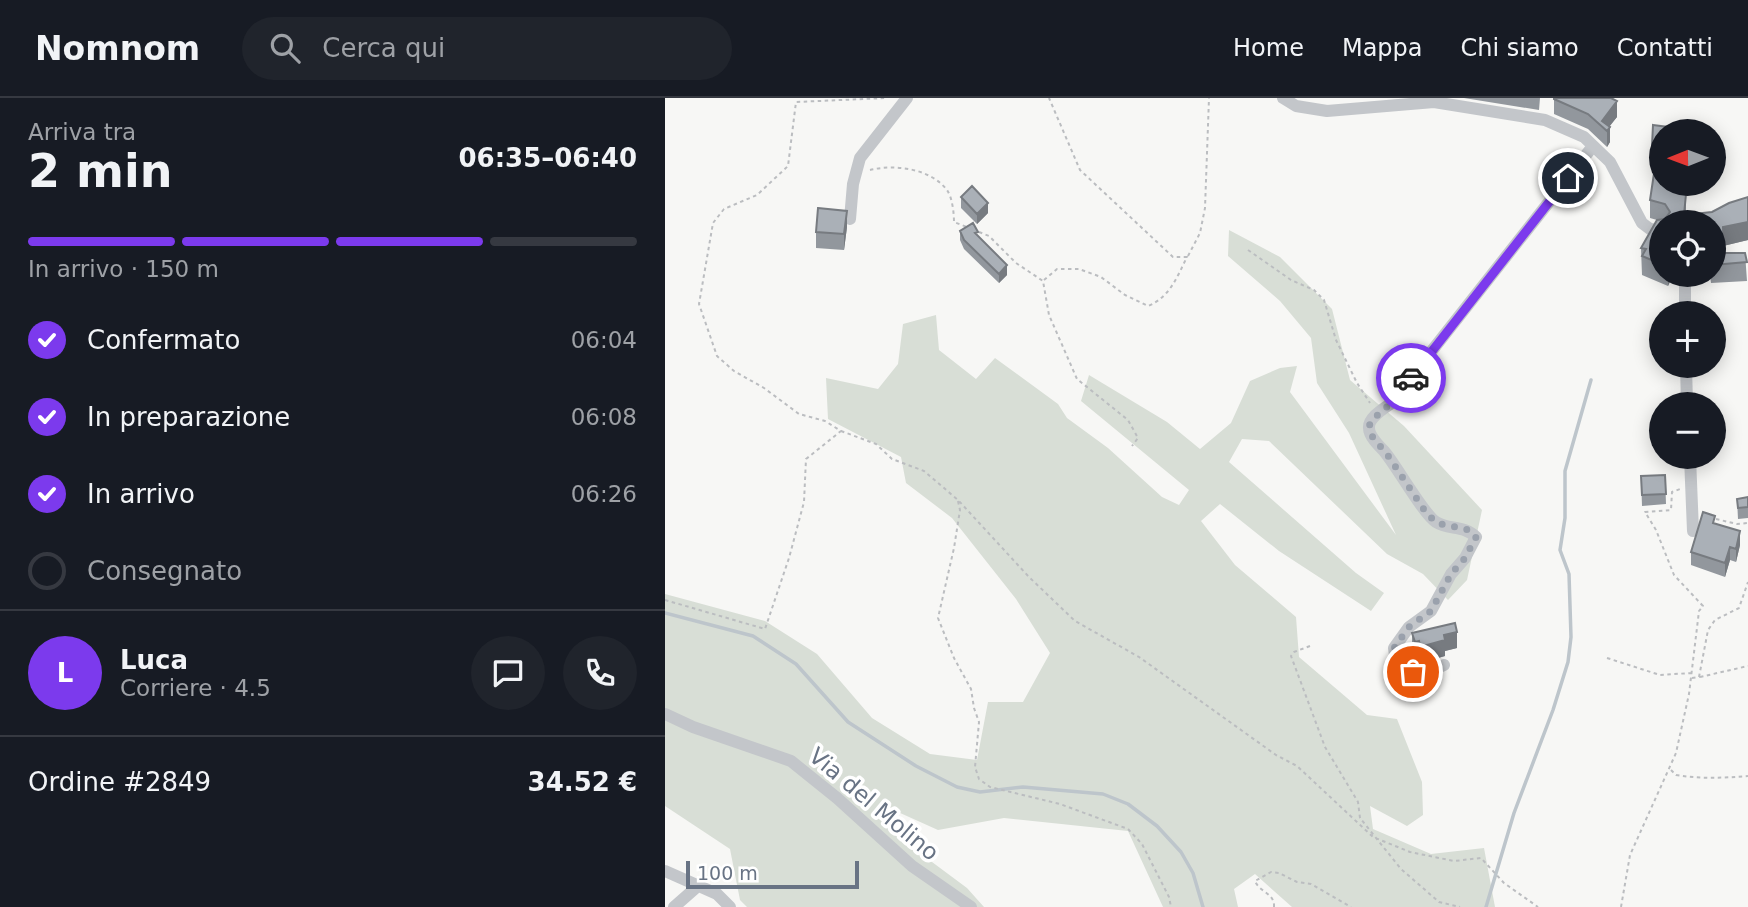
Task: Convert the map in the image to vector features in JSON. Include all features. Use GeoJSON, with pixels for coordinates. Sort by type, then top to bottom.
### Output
{"type":"FeatureCollection","features":[{"type":"Feature","properties":{"kind":"street"},"geometry":{"type":"LineString","coordinates":[[850,219],[853,184],[860,158],[907,98]]}},
{"type":"Feature","properties":{"kind":"street"},"geometry":{"type":"LineString","coordinates":[[1283,98],[1296,106],[1327,111],[1434,102],[1545,120],[1584,136],[1611,162],[1642,223],[1649,228]]}},
{"type":"Feature","properties":{"kind":"street"},"geometry":{"type":"LineString","coordinates":[[1444,665],[1431,671],[1413,672],[1404,669],[1396,663],[1394,648],[1409,627],[1431,611],[1451,574],[1465,558],[1476,537],[1469,530],[1437,523],[1427,514],[1372,436],[1369,427],[1371,421],[1390,404],[1593,146]]}},
{"type":"Feature","properties":{"kind":"street"},"geometry":{"type":"LineString","coordinates":[[1690,469],[1693,531]]}},
{"type":"Feature","properties":{"kind":"street","name":"Via del Molino"},"geometry":{"type":"LineString","coordinates":[[665,714],[791,761],[837,798],[912,866],[971,907]]}},
{"type":"Feature","properties":{"kind":"street"},"geometry":{"type":"LineString","coordinates":[[665,871],[717,894],[730,907]]}},
{"type":"Feature","properties":{"kind":"street"},"geometry":{"type":"LineString","coordinates":[[674,907],[699,886]]}},
{"type":"Feature","properties":{"kind":"path"},"geometry":{"type":"LineString","coordinates":[[886,98],[796,102],[787,166],[757,195],[724,209],[713,223],[699,304],[717,356],[799,414],[825,421],[841,431],[876,444],[892,459],[924,471],[958,500],[1029,577],[1075,621],[1139,657],[1276,755],[1297,766],[1373,837],[1410,852],[1454,861],[1481,858],[1504,883],[1538,907]]}},
{"type":"Feature","properties":{"kind":"path"},"geometry":{"type":"LineString","coordinates":[[1049,98],[1080,170],[1173,257],[1187,257]]}},
{"type":"Feature","properties":{"kind":"path"},"geometry":{"type":"LineString","coordinates":[[1043,281],[1057,270],[1079,269],[1101,277],[1125,295],[1148,306],[1160,301],[1172,286],[1200,233],[1205,208],[1209,98]]}},
{"type":"Feature","properties":{"kind":"path"},"geometry":{"type":"LineString","coordinates":[[856,173],[889,165],[930,175],[948,190],[954,222],[966,227]]}},
{"type":"Feature","properties":{"kind":"path"},"geometry":{"type":"LineString","coordinates":[[978,232],[989,236],[1016,263],[1043,281],[1049,315],[1077,379],[1128,420],[1138,438],[1132,446]]}},
{"type":"Feature","properties":{"kind":"path"},"geometry":{"type":"LineString","coordinates":[[1248,250],[1291,280],[1314,290],[1324,300],[1336,340],[1357,383],[1368,402],[1381,411]]}},
{"type":"Feature","properties":{"kind":"path"},"geometry":{"type":"LineString","coordinates":[[665,600],[765,629],[789,558],[804,502],[806,459],[841,431]]}},
{"type":"Feature","properties":{"kind":"path"},"geometry":{"type":"LineString","coordinates":[[1621,907],[1630,855],[1676,753],[1691,679],[1699,611],[1703,606],[1675,575],[1656,530],[1645,512],[1671,510],[1672,492],[1691,484]]}},
{"type":"Feature","properties":{"kind":"path"},"geometry":{"type":"LineString","coordinates":[[958,500],[960,510],[938,618],[954,658],[971,689],[979,722],[975,767],[977,774],[983,783],[995,789],[1061,804],[1128,829],[1142,844],[1171,907]]}},
{"type":"Feature","properties":{"kind":"path"},"geometry":{"type":"LineString","coordinates":[[1713,518],[1737,524],[1748,523]]}},
{"type":"Feature","properties":{"kind":"path"},"geometry":{"type":"LineString","coordinates":[[1699,677],[1707,630],[1715,620],[1739,608],[1748,582]]}},
{"type":"Feature","properties":{"kind":"path"},"geometry":{"type":"LineString","coordinates":[[1310,646],[1290,656],[1325,747],[1358,802],[1360,818],[1401,869],[1439,902],[1459,907]]}},
{"type":"Feature","properties":{"kind":"path"},"geometry":{"type":"LineString","coordinates":[[1607,658],[1660,675],[1692,672]]}},
{"type":"Feature","properties":{"kind":"path"},"geometry":{"type":"LineString","coordinates":[[1691,679],[1748,666]]}},
{"type":"Feature","properties":{"kind":"path"},"geometry":{"type":"LineString","coordinates":[[1669,769],[1676,775],[1685,777],[1748,776]]}},
{"type":"Feature","properties":{"kind":"path"},"geometry":{"type":"LineString","coordinates":[[1275,907],[1275,902],[1255,881],[1272,872],[1297,882],[1311,884],[1351,907]]}},
{"type":"Feature","properties":{"kind":"shaded area"},"geometry":{"type":"Polygon","coordinates":[[[1229,230],[1280,257],[1332,309],[1350,380],[1404,426],[1482,510],[1467,580],[1448,600],[1423,574],[1387,554],[1269,441],[1242,439],[1229,462],[1356,573],[1384,593],[1371,611],[1279,551],[1220,504],[1201,521],[1235,565],[1296,617],[1299,657],[1367,715],[1397,719],[1422,782],[1423,815],[1407,826],[1370,806],[1373,829],[1431,854],[1484,848],[1495,907],[1292,907],[1255,874],[1234,889],[1238,907],[1163,907],[1128,831],[1004,818],[938,830],[889,808],[897,836],[967,888],[984,907],[747,907],[740,900],[730,849],[665,806],[665,594],[765,621],[817,654],[872,718],[930,754],[977,760],[988,702],[1023,702],[1050,653],[1016,599],[952,518],[906,483],[901,457],[828,419],[826,378],[878,389],[898,364],[903,324],[936,315],[939,350],[976,379],[995,358],[1058,404],[1067,418],[1108,448],[1162,497],[1179,505],[1189,490],[1081,401],[1089,375],[1167,422],[1200,449],[1231,423],[1250,381],[1280,368],[1297,366],[1290,392],[1396,535],[1349,433],[1317,383],[1311,338],[1280,301],[1228,256],[1229,230]]]}},
{"type":"Feature","properties":{"kind":"building"},"geometry":{"type":"Polygon","coordinates":[[[1554,98],[1611,98],[1617,101],[1602,121],[1610,127],[1607,131],[1588,114],[1554,98]]]}},
{"type":"Feature","properties":{"kind":"building"},"geometry":{"type":"Polygon","coordinates":[[[972,186],[988,203],[977,214],[961,197],[972,186]]]}},
{"type":"Feature","properties":{"kind":"building"},"geometry":{"type":"Polygon","coordinates":[[[1651,196],[1686,196],[1684,210],[1669,210],[1665,204],[1650,200],[1651,196]]]}},
{"type":"Feature","properties":{"kind":"building"},"geometry":{"type":"Polygon","coordinates":[[[1748,197],[1748,222],[1726,226],[1726,210],[1716,210],[1748,197]]]}},
{"type":"Feature","properties":{"kind":"building"},"geometry":{"type":"Polygon","coordinates":[[[818,208],[847,211],[844,234],[816,232],[818,208]]]}},
{"type":"Feature","properties":{"kind":"building"},"geometry":{"type":"Polygon","coordinates":[[[973,223],[978,232],[975,233],[1007,265],[999,274],[964,240],[960,231],[973,223]]]}},
{"type":"Feature","properties":{"kind":"building"},"geometry":{"type":"Polygon","coordinates":[[[1649,234],[1649,259],[1642,256],[1646,249],[1641,248],[1649,234]]]}},
{"type":"Feature","properties":{"kind":"building"},"geometry":{"type":"Polygon","coordinates":[[[1726,253],[1745,253],[1747,262],[1726,264],[1726,253]]]}},
{"type":"Feature","properties":{"kind":"building"},"geometry":{"type":"Polygon","coordinates":[[[1665,475],[1666,494],[1642,495],[1641,476],[1665,475]]]}},
{"type":"Feature","properties":{"kind":"building"},"geometry":{"type":"Polygon","coordinates":[[[1748,497],[1748,507],[1738,508],[1737,499],[1748,497]]]}},
{"type":"Feature","properties":{"kind":"building"},"geometry":{"type":"Polygon","coordinates":[[[1703,512],[1715,516],[1713,523],[1740,531],[1736,549],[1730,547],[1725,563],[1691,552],[1703,512]]]}},
{"type":"Feature","properties":{"kind":"building"},"geometry":{"type":"Polygon","coordinates":[[[1455,623],[1457,632],[1444,635],[1445,640],[1420,647],[1419,641],[1415,642],[1412,633],[1455,623]]]}},
{"type":"Feature","properties":{"kind":"waterway"},"geometry":{"type":"LineString","coordinates":[[1486,907],[1514,813],[1568,662],[1571,637],[1569,574],[1560,550],[1565,518],[1565,471],[1591,380]]}},
{"type":"Feature","properties":{"kind":"waterway"},"geometry":{"type":"LineString","coordinates":[[665,613],[753,636],[796,664],[848,722],[916,766],[957,787],[980,792],[1023,787],[1103,794],[1128,804],[1157,826],[1181,852],[1193,873],[1203,907]]}},
{"type":"Feature","properties":{"kind":"way so far"},"geometry":{"type":"LineString","coordinates":[[1411,378],[1390,404],[1371,421],[1369,427],[1372,436],[1427,514],[1437,523],[1469,530],[1476,537],[1465,558],[1451,574],[1431,611],[1409,627],[1394,648],[1396,663],[1413,672]]}},
{"type":"Feature","properties":{"kind":"route"},"geometry":{"type":"LineString","coordinates":[[1411,378],[1568,178]]}}]}
